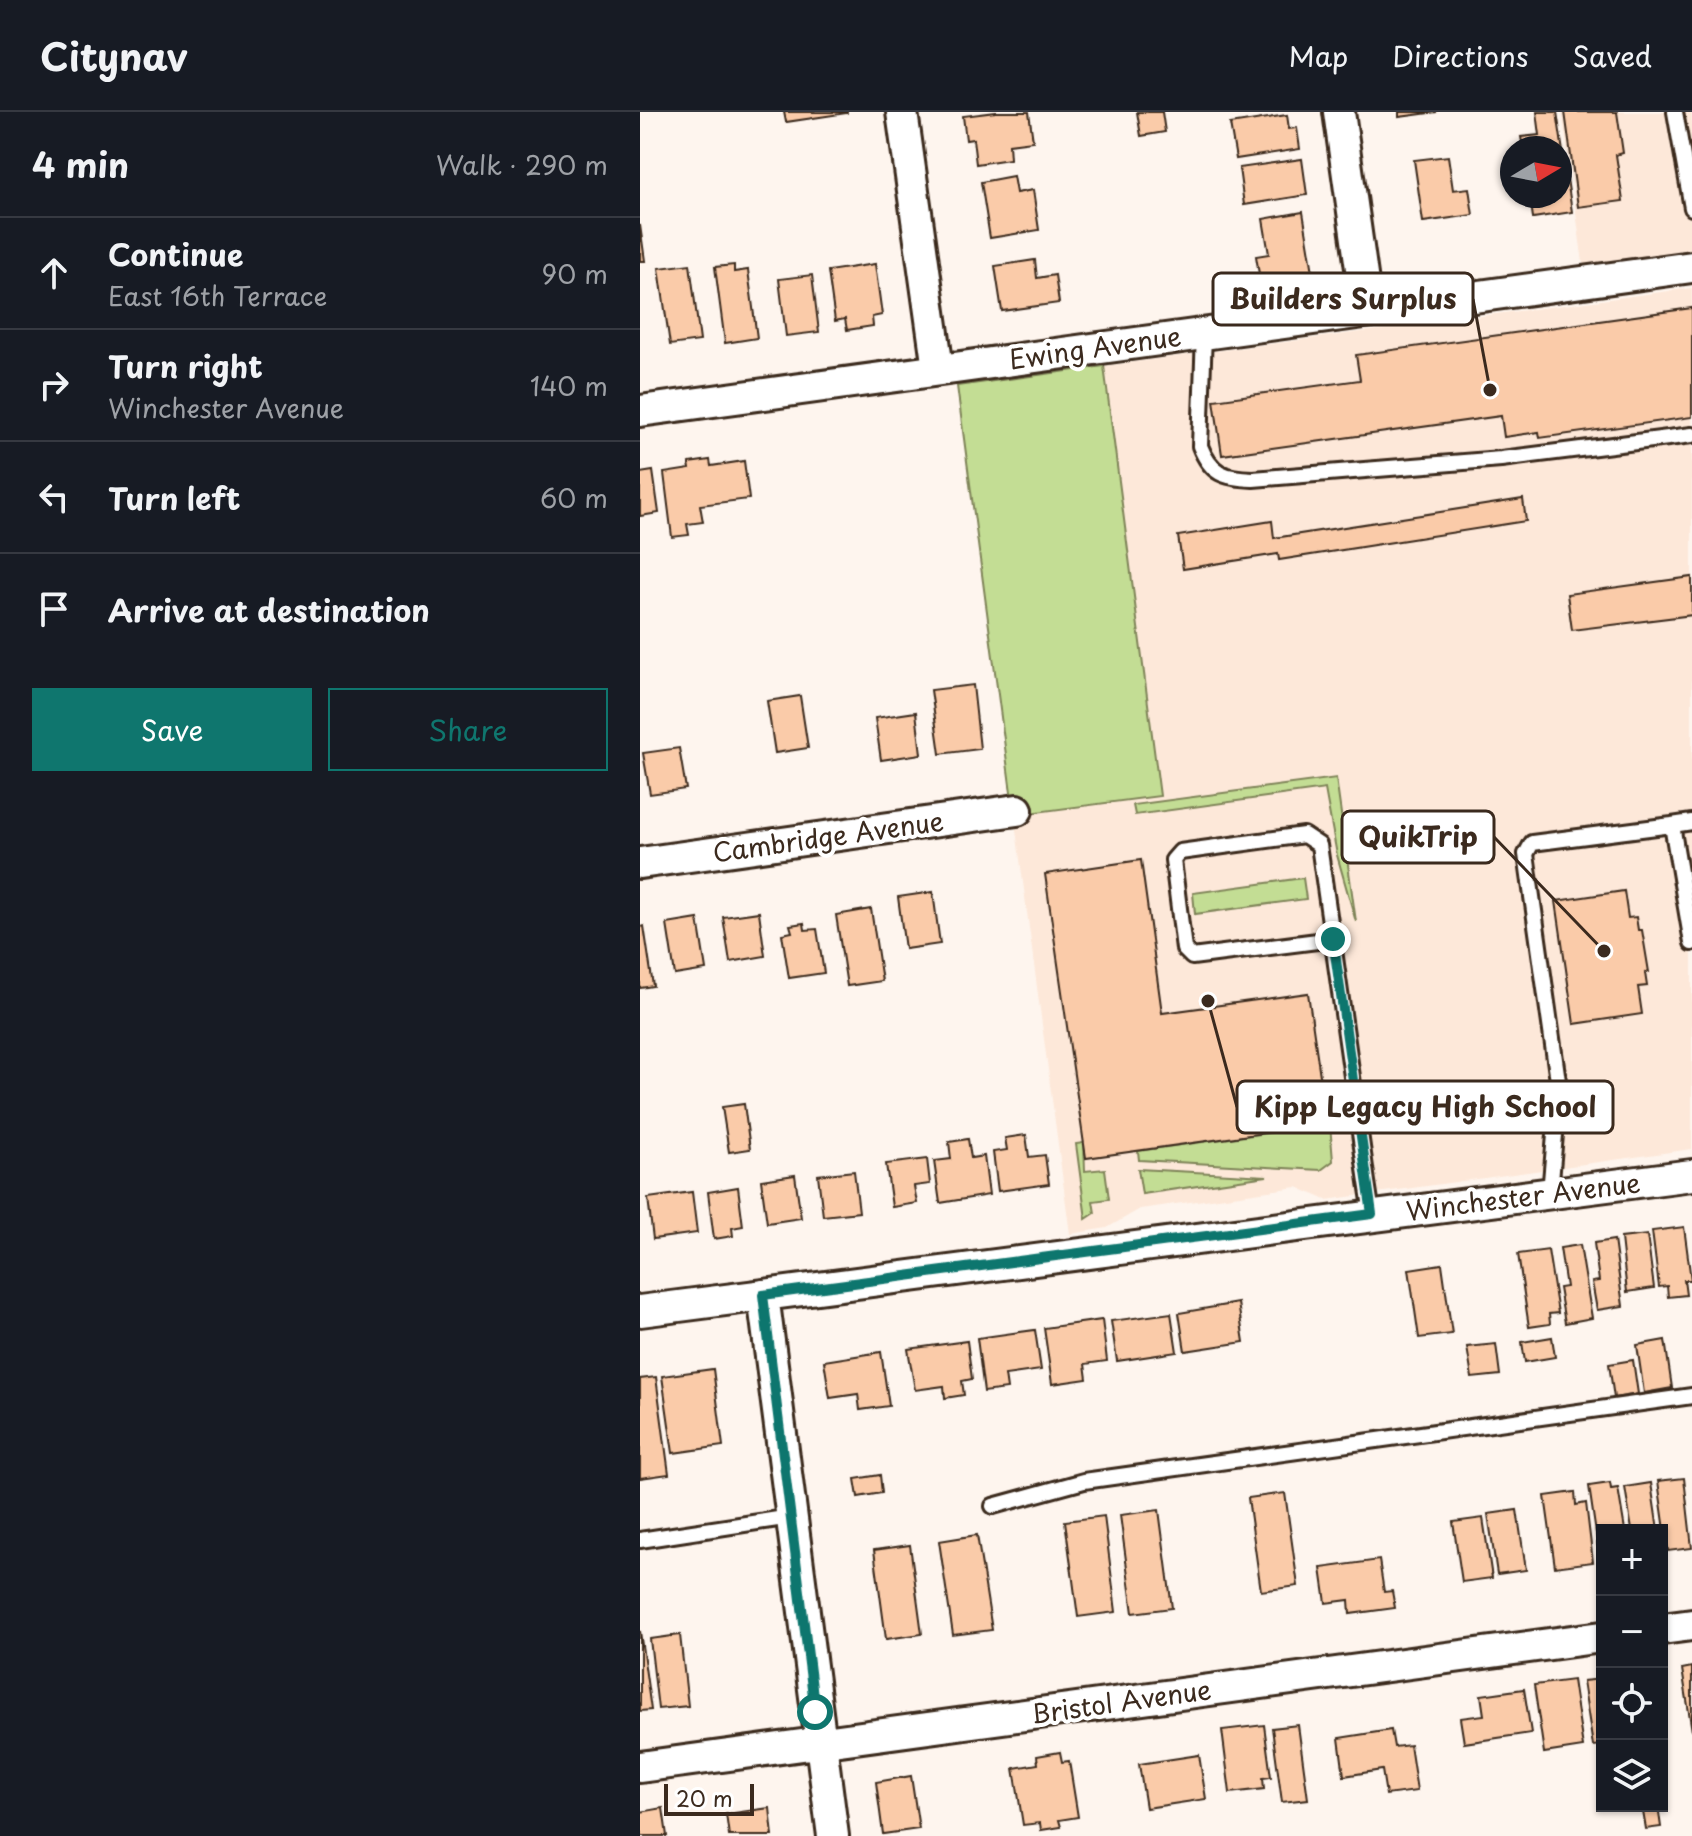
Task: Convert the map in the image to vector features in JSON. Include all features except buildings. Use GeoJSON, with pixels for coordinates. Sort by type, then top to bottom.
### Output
{"type":"FeatureCollection","features":[{"type":"Feature","properties":{"kind":"street"},"geometry":{"type":"LineString","coordinates":[[902,112],[938,369]]}},
{"type":"Feature","properties":{"kind":"street"},"geometry":{"type":"LineString","coordinates":[[1339,112],[1367,311]]}},
{"type":"Feature","properties":{"kind":"street","name":"Ewing Avenue"},"geometry":{"type":"LineString","coordinates":[[640,411],[1692,267]]}},
{"type":"Feature","properties":{"kind":"street","name":"Cambridge Avenue"},"geometry":{"type":"LineString","coordinates":[[640,863],[1017,810]]}},
{"type":"Feature","properties":{"kind":"street","name":"Winchester Avenue"},"geometry":{"type":"LineString","coordinates":[[640,1311],[1692,1175]]}},
{"type":"Feature","properties":{"kind":"street"},"geometry":{"type":"LineString","coordinates":[[763,1295],[833,1836]]}},
{"type":"Feature","properties":{"kind":"street"},"geometry":{"type":"LineString","coordinates":[[1668,1628],[1692,1625]]}},
{"type":"Feature","properties":{"kind":"street","name":"Bristol Avenue"},"geometry":{"type":"LineString","coordinates":[[640,1767],[1596,1638]]}},
{"type":"Feature","properties":{"kind":"lane"},"geometry":{"type":"LineString","coordinates":[[1675,112],[1692,208]]}},
{"type":"Feature","properties":{"kind":"lane"},"geometry":{"type":"LineString","coordinates":[[1204,333],[1200,446],[1212,470],[1220,476],[1253,479],[1501,459],[1692,435]]}},
{"type":"Feature","properties":{"kind":"lane"},"geometry":{"type":"LineString","coordinates":[[1550,1193],[1559,1088],[1526,854],[1532,843],[1692,822]]}},
{"type":"Feature","properties":{"kind":"lane"},"geometry":{"type":"LineString","coordinates":[[1672,825],[1687,882],[1692,938]]}},
{"type":"Feature","properties":{"kind":"lane"},"geometry":{"type":"LineString","coordinates":[[1333,939],[1192,957],[1184,949],[1173,860],[1180,852],[1309,837],[1319,845],[1333,939],[1372,1214]]}},
{"type":"Feature","properties":{"kind":"lane"},"geometry":{"type":"LineString","coordinates":[[993,1506],[1084,1481],[1692,1396]]}},
{"type":"Feature","properties":{"kind":"lane"},"geometry":{"type":"LineString","coordinates":[[640,1540],[791,1517]]}},
{"type":"Feature","properties":{"kind":"shaded area"},"geometry":{"type":"Polygon","coordinates":[[[1562,112],[1692,112],[1692,254],[1584,270],[1572,184],[1572,136],[1565,136],[1562,112]]]}},
{"type":"Feature","properties":{"kind":"shaded area"},"geometry":{"type":"Polygon","coordinates":[[[1692,288],[1692,1149],[1326,1200],[1297,1187],[1140,1209],[1107,1228],[1070,1234],[1014,815],[1160,796],[1104,366],[1692,288]]]}},
{"type":"Feature","properties":{"kind":"green space"},"geometry":{"type":"Polygon","coordinates":[[[1104,366],[1160,796],[1014,815],[957,386],[1104,366]]]}},
{"type":"Feature","properties":{"kind":"green space"},"geometry":{"type":"Polygon","coordinates":[[[1336,778],[1356,922],[1337,855],[1325,789],[1135,815],[1133,805],[1336,778]]]}},
{"type":"Feature","properties":{"kind":"green space"},"geometry":{"type":"Polygon","coordinates":[[[1303,878],[1306,899],[1195,914],[1193,893],[1303,878]]]}},
{"type":"Feature","properties":{"kind":"green space"},"geometry":{"type":"Polygon","coordinates":[[[1330,1124],[1333,1161],[1321,1170],[1139,1160],[1138,1151],[1330,1124]]]}},
{"type":"Feature","properties":{"kind":"green space"},"geometry":{"type":"Polygon","coordinates":[[[1084,1143],[1085,1171],[1105,1169],[1109,1199],[1093,1201],[1095,1213],[1086,1219],[1076,1144],[1084,1143]]]}},
{"type":"Feature","properties":{"kind":"green space"},"geometry":{"type":"Polygon","coordinates":[[[1138,1169],[1267,1176],[1142,1194],[1138,1169]]]}},
{"type":"Feature","properties":{"kind":"place","name":"Builders Surplus"},"geometry":{"type":"Point","coordinates":[1490,390]}},
{"type":"Feature","properties":{"kind":"place","name":"QuikTrip"},"geometry":{"type":"Point","coordinates":[1604,951]}},
{"type":"Feature","properties":{"kind":"place","name":"Kipp Legacy High School"},"geometry":{"type":"Point","coordinates":[1208,1001]}},
{"type":"Feature","properties":{"kind":"route"},"geometry":{"type":"LineString","coordinates":[[815,1712],[763,1295],[1372,1214],[1333,939]]}}]}
